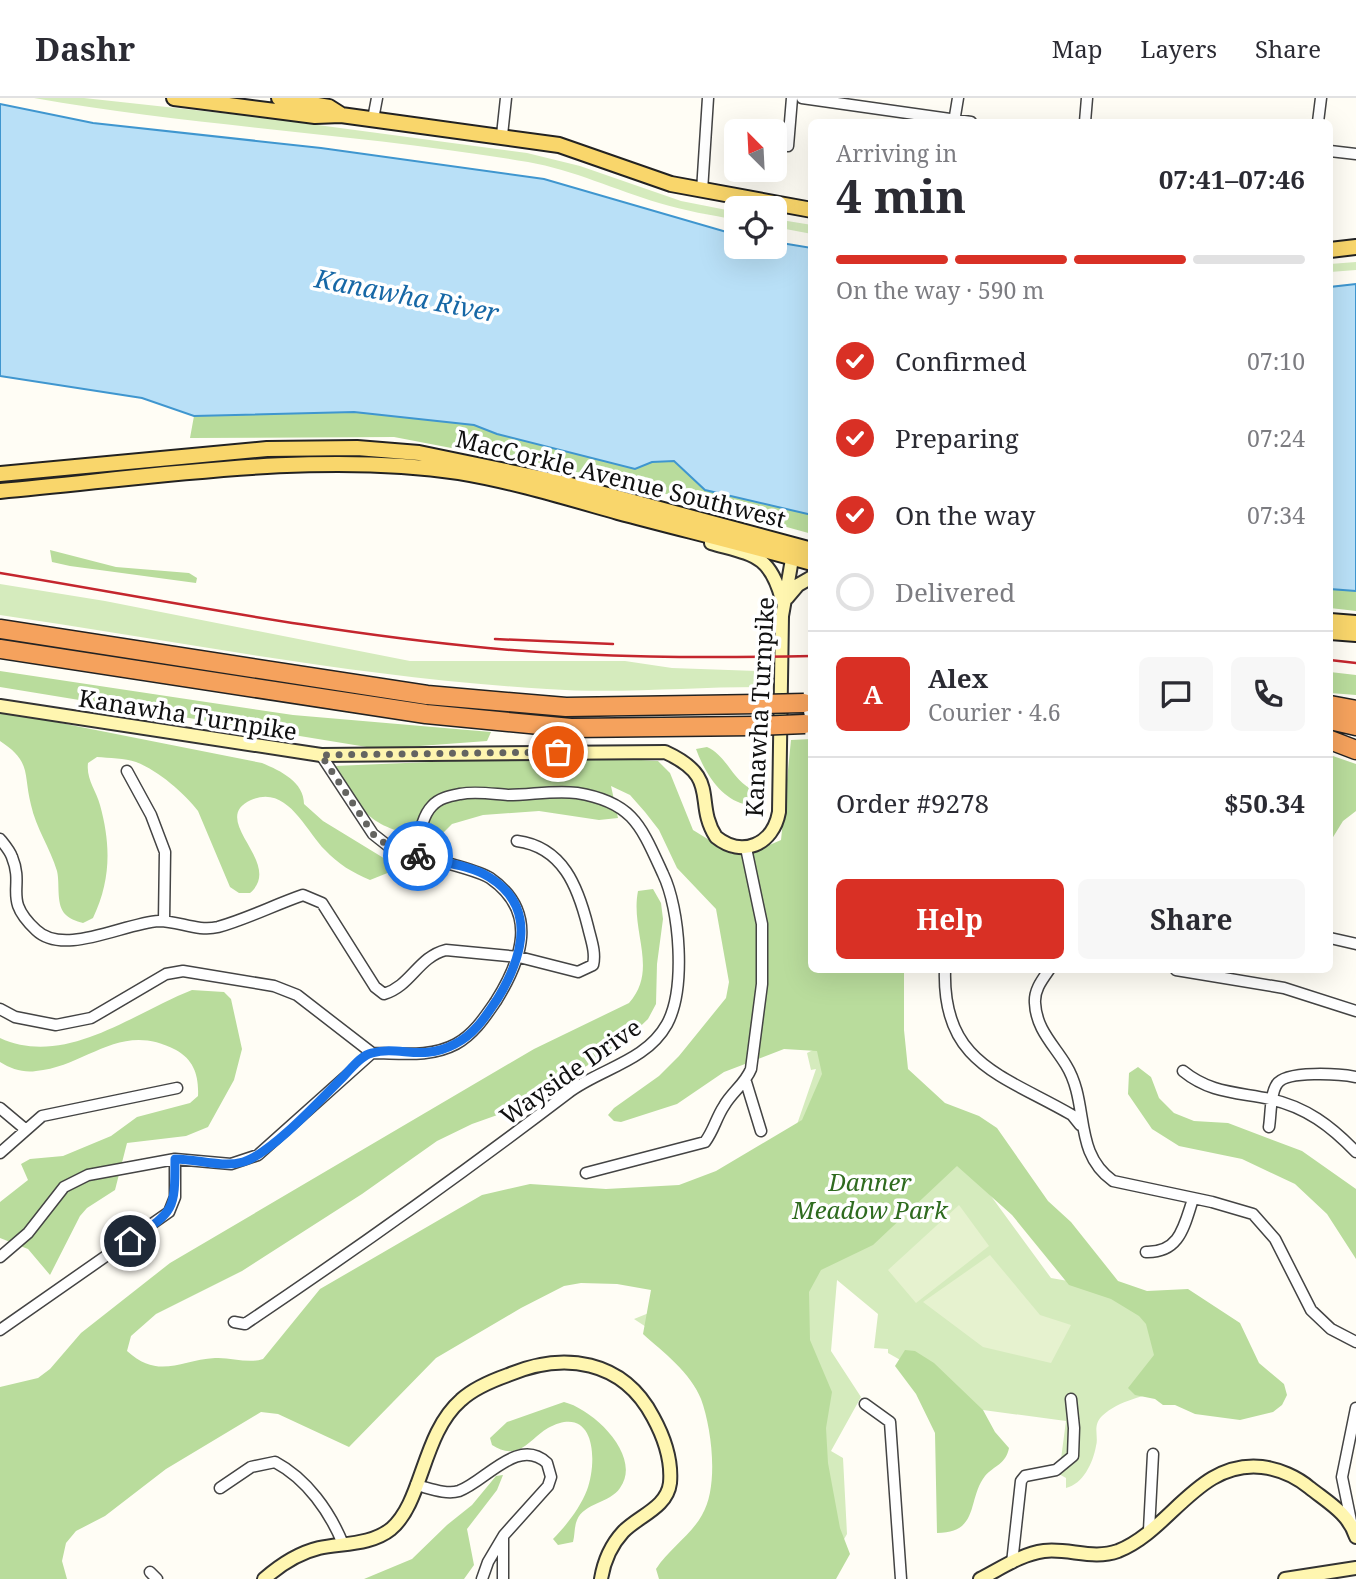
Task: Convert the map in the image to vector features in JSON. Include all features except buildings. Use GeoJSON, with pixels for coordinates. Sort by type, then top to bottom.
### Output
{"type":"FeatureCollection","features":[{"type":"Feature","properties":{"kind":"highway"},"geometry":{"type":"LineString","coordinates":[[0,629],[427,695],[566,707],[808,703]]}},
{"type":"Feature","properties":{"kind":"highway"},"geometry":{"type":"LineString","coordinates":[[0,649],[426,714],[570,728],[808,724]]}},
{"type":"Feature","properties":{"kind":"highway"},"geometry":{"type":"LineString","coordinates":[[1333,706],[1356,710]]}},
{"type":"Feature","properties":{"kind":"highway"},"geometry":{"type":"LineString","coordinates":[[1333,721],[1356,726]]}},
{"type":"Feature","properties":{"kind":"highway"},"geometry":{"type":"LineString","coordinates":[[1333,740],[1356,747]]}},
{"type":"Feature","properties":{"kind":"main road"},"geometry":{"type":"LineString","coordinates":[[174,98],[315,116],[341,115],[502,135],[559,145],[671,184],[808,210]]}},
{"type":"Feature","properties":{"kind":"main road"},"geometry":{"type":"LineString","coordinates":[[279,98],[329,107],[341,115]]}},
{"type":"Feature","properties":{"kind":"main road"},"geometry":{"type":"LineString","coordinates":[[1333,250],[1356,247]]}},
{"type":"Feature","properties":{"kind":"main road","name":"MacCorkle Avenue Southwest"},"geometry":{"type":"LineString","coordinates":[[0,474],[267,449],[357,448],[419,453],[540,477],[793,551],[808,560]]}},
{"type":"Feature","properties":{"kind":"main road","name":"MacCorkle Avenue Southwest"},"geometry":{"type":"LineString","coordinates":[[0,491],[259,468],[420,468],[459,472],[521,485],[670,526],[793,551],[808,550]]}},
{"type":"Feature","properties":{"kind":"main road"},"geometry":{"type":"LineString","coordinates":[[670,526],[697,538],[760,558],[772,570],[783,604]]}},
{"type":"Feature","properties":{"kind":"main road","name":"Kanawha Turnpike"},"geometry":{"type":"LineString","coordinates":[[0,706],[321,755],[665,752],[687,764],[699,779],[716,837],[731,846],[746,848],[764,842],[779,812],[783,604],[793,551]]}},
{"type":"Feature","properties":{"kind":"main road"},"geometry":{"type":"LineString","coordinates":[[783,604],[798,585],[808,580]]}},
{"type":"Feature","properties":{"kind":"main road"},"geometry":{"type":"LineString","coordinates":[[1333,621],[1356,623]]}},
{"type":"Feature","properties":{"kind":"main road"},"geometry":{"type":"LineString","coordinates":[[1333,632],[1356,634]]}},
{"type":"Feature","properties":{"kind":"main road"},"geometry":{"type":"LineString","coordinates":[[264,1579],[302,1555],[375,1538],[389,1531],[400,1518],[416,1485],[440,1425],[454,1406],[474,1391],[516,1371],[549,1362],[574,1361],[604,1368],[628,1383],[649,1408],[666,1446],[670,1481],[668,1490],[659,1503],[624,1530],[612,1546],[601,1579]]}},
{"type":"Feature","properties":{"kind":"main road"},"geometry":{"type":"LineString","coordinates":[[980,1579],[1042,1551],[1096,1555],[1119,1550],[1149,1530],[1201,1484],[1227,1470],[1250,1465],[1274,1468],[1305,1483],[1351,1521],[1356,1537]]}},
{"type":"Feature","properties":{"kind":"main road"},"geometry":{"type":"LineString","coordinates":[[1285,1579],[1356,1569]]}},
{"type":"Feature","properties":{"kind":"street"},"geometry":{"type":"LineString","coordinates":[[373,119],[377,98]]}},
{"type":"Feature","properties":{"kind":"street"},"geometry":{"type":"LineString","coordinates":[[502,135],[506,98]]}},
{"type":"Feature","properties":{"kind":"street"},"geometry":{"type":"LineString","coordinates":[[702,191],[708,98]]}},
{"type":"Feature","properties":{"kind":"street"},"geometry":{"type":"LineString","coordinates":[[788,146],[792,98]]}},
{"type":"Feature","properties":{"kind":"street"},"geometry":{"type":"LineString","coordinates":[[802,98],[942,119]]}},
{"type":"Feature","properties":{"kind":"street"},"geometry":{"type":"LineString","coordinates":[[955,119],[958,98]]}},
{"type":"Feature","properties":{"kind":"street"},"geometry":{"type":"LineString","coordinates":[[1084,119],[1087,98]]}},
{"type":"Feature","properties":{"kind":"street"},"geometry":{"type":"LineString","coordinates":[[1318,119],[1321,98]]}},
{"type":"Feature","properties":{"kind":"street"},"geometry":{"type":"LineString","coordinates":[[1333,150],[1356,154]]}},
{"type":"Feature","properties":{"kind":"street"},"geometry":{"type":"LineString","coordinates":[[0,1009],[15,1017],[56,1025],[91,1018],[166,974],[183,971],[274,986],[297,995],[372,1053],[427,1054],[456,1044],[475,1030],[487,1015],[519,957],[523,932],[508,894],[488,876],[392,849],[373,834],[321,755]]}},
{"type":"Feature","properties":{"kind":"street"},"geometry":{"type":"LineString","coordinates":[[127,771],[151,815],[165,852],[164,921]]}},
{"type":"Feature","properties":{"kind":"street","name":"Wayside Drive"},"geometry":{"type":"LineString","coordinates":[[234,1322],[245,1324],[459,1175],[567,1094],[637,1054],[657,1037],[673,1008],[678,947],[666,880],[646,835],[620,805],[600,797],[566,792],[464,793],[442,798],[430,807],[415,855]]}},
{"type":"Feature","properties":{"kind":"street"},"geometry":{"type":"LineString","coordinates":[[0,839],[12,857],[15,901],[22,915],[38,933],[54,941],[77,940],[146,922],[164,921],[187,927],[214,928],[303,895],[322,903],[375,987],[384,994],[397,990],[434,953],[466,950],[519,957],[578,972],[593,965],[594,952],[581,899],[572,880],[553,855],[537,844],[517,841]]}},
{"type":"Feature","properties":{"kind":"street"},"geometry":{"type":"LineString","coordinates":[[586,1173],[705,1142],[714,1130],[722,1108],[734,1091],[746,1082],[751,1069],[762,984],[762,923],[746,848]]}},
{"type":"Feature","properties":{"kind":"street"},"geometry":{"type":"LineString","coordinates":[[1333,939],[1356,944]]}},
{"type":"Feature","properties":{"kind":"street"},"geometry":{"type":"LineString","coordinates":[[945,973],[945,992],[951,1023],[962,1044],[983,1065],[1072,1115],[1080,1125],[1099,1171],[1112,1181],[1244,1211],[1265,1224],[1311,1310],[1331,1329],[1356,1342]]}},
{"type":"Feature","properties":{"kind":"street"},"geometry":{"type":"LineString","coordinates":[[1047,973],[1039,984],[1034,1000],[1037,1017],[1078,1089],[1082,1106],[1080,1125]]}},
{"type":"Feature","properties":{"kind":"street"},"geometry":{"type":"LineString","coordinates":[[1231,974],[1356,1011]]}},
{"type":"Feature","properties":{"kind":"street"},"geometry":{"type":"LineString","coordinates":[[0,1257],[28,1233],[64,1187],[89,1175],[175,1159],[231,1164],[258,1155],[372,1053]]}},
{"type":"Feature","properties":{"kind":"street"},"geometry":{"type":"LineString","coordinates":[[1183,1071],[1200,1085],[1273,1100],[1326,1122],[1356,1152]]}},
{"type":"Feature","properties":{"kind":"street"},"geometry":{"type":"LineString","coordinates":[[1269,1127],[1275,1086],[1282,1079],[1307,1074],[1356,1077]]}},
{"type":"Feature","properties":{"kind":"street"},"geometry":{"type":"LineString","coordinates":[[746,1082],[761,1131]]}},
{"type":"Feature","properties":{"kind":"street"},"geometry":{"type":"LineString","coordinates":[[0,1153],[43,1116],[177,1088]]}},
{"type":"Feature","properties":{"kind":"street"},"geometry":{"type":"LineString","coordinates":[[0,1108],[25,1129]]}},
{"type":"Feature","properties":{"kind":"street"},"geometry":{"type":"LineString","coordinates":[[0,1330],[169,1212],[175,1197],[175,1159]]}},
{"type":"Feature","properties":{"kind":"street"},"geometry":{"type":"LineString","coordinates":[[1146,1252],[1167,1249],[1176,1242],[1193,1199]]}},
{"type":"Feature","properties":{"kind":"street"},"geometry":{"type":"LineString","coordinates":[[1012,1563],[1021,1481],[1025,1476],[1056,1471],[1073,1456],[1071,1399]]}},
{"type":"Feature","properties":{"kind":"street"},"geometry":{"type":"LineString","coordinates":[[865,1404],[890,1422],[901,1579]]}},
{"type":"Feature","properties":{"kind":"street"},"geometry":{"type":"LineString","coordinates":[[1351,1521],[1342,1477],[1356,1408]]}},
{"type":"Feature","properties":{"kind":"street"},"geometry":{"type":"LineString","coordinates":[[416,1485],[444,1492],[457,1492],[517,1457],[534,1454],[542,1458],[550,1470],[548,1486],[503,1535],[482,1579]]}},
{"type":"Feature","properties":{"kind":"street"},"geometry":{"type":"LineString","coordinates":[[1149,1530],[1153,1454]]}},
{"type":"Feature","properties":{"kind":"street"},"geometry":{"type":"LineString","coordinates":[[220,1488],[251,1467],[275,1462],[293,1474],[332,1516],[343,1544]]}},
{"type":"Feature","properties":{"kind":"street"},"geometry":{"type":"LineString","coordinates":[[503,1535],[503,1579]]}},
{"type":"Feature","properties":{"kind":"green space"},"geometry":{"type":"Polygon","coordinates":[[[34,98],[84,98],[258,117],[527,153],[580,166],[681,201],[724,209],[724,218],[669,206],[562,170],[528,162],[405,144],[96,108],[34,98]]]}},
{"type":"Feature","properties":{"kind":"green space"},"geometry":{"type":"Polygon","coordinates":[[[787,221],[808,224],[808,233],[787,229],[787,221]]]}},
{"type":"Feature","properties":{"kind":"green space"},"geometry":{"type":"Polygon","coordinates":[[[1356,262],[1356,270],[1333,272],[1333,264],[1356,262]]]}},
{"type":"Feature","properties":{"kind":"green space"},"geometry":{"type":"Polygon","coordinates":[[[354,412],[474,425],[497,434],[635,469],[652,462],[674,461],[705,490],[808,514],[808,533],[608,478],[394,437],[190,438],[194,416],[354,412]]]}},
{"type":"Feature","properties":{"kind":"green space"},"geometry":{"type":"Polygon","coordinates":[[[50,550],[116,567],[189,573],[197,578],[196,583],[52,562],[50,550]]]}},
{"type":"Feature","properties":{"kind":"green space"},"geometry":{"type":"Polygon","coordinates":[[[0,584],[105,601],[410,661],[625,661],[672,668],[757,671],[759,687],[573,690],[478,684],[341,668],[0,615],[0,584]]]}},
{"type":"Feature","properties":{"kind":"green space"},"geometry":{"type":"Polygon","coordinates":[[[1333,589],[1356,591],[1356,611],[1333,608],[1333,589]]]}},
{"type":"Feature","properties":{"kind":"green space"},"geometry":{"type":"Polygon","coordinates":[[[0,671],[293,715],[491,732],[487,741],[379,749],[0,687],[0,671]]]}},
{"type":"Feature","properties":{"kind":"green space"},"geometry":{"type":"Polygon","coordinates":[[[1333,672],[1356,675],[1356,695],[1333,693],[1333,672]]]}},
{"type":"Feature","properties":{"kind":"green space"},"geometry":{"type":"Polygon","coordinates":[[[0,711],[262,763],[296,783],[304,804],[323,821],[400,868],[370,880],[358,874],[330,855],[285,804],[275,798],[264,797],[251,800],[240,809],[237,819],[259,869],[258,881],[250,893],[239,893],[230,887],[198,811],[186,797],[162,777],[136,762],[97,757],[88,763],[88,769],[106,834],[106,876],[93,918],[83,923],[75,921],[62,909],[57,871],[33,813],[22,762],[0,741],[0,711]]]}},
{"type":"Feature","properties":{"kind":"green space"},"geometry":{"type":"Polygon","coordinates":[[[808,739],[808,973],[904,973],[904,1030],[908,1069],[945,1103],[979,1116],[997,1128],[1048,1201],[1071,1222],[1118,1281],[1147,1291],[1188,1289],[1240,1323],[1259,1363],[1284,1384],[1287,1395],[1282,1405],[1273,1412],[1240,1420],[1195,1414],[1175,1405],[1163,1405],[1155,1399],[1135,1395],[1128,1388],[1154,1355],[1146,1324],[1139,1316],[1111,1299],[1069,1285],[1012,1215],[957,1166],[873,1245],[821,1270],[809,1292],[810,1340],[832,1392],[826,1428],[828,1463],[840,1528],[850,1554],[836,1579],[659,1579],[656,1569],[702,1515],[711,1489],[711,1442],[705,1411],[691,1380],[643,1334],[651,1290],[617,1284],[581,1283],[564,1286],[521,1308],[436,1358],[349,1447],[278,1414],[261,1412],[166,1469],[105,1516],[76,1531],[66,1543],[62,1561],[67,1579],[0,1579],[0,1387],[38,1378],[50,1369],[81,1333],[170,1263],[534,1049],[629,1003],[638,990],[642,977],[642,950],[637,921],[638,891],[653,889],[661,903],[663,919],[657,964],[656,1004],[648,1019],[623,1043],[523,1106],[472,1124],[437,1141],[362,1194],[242,1271],[156,1314],[131,1336],[127,1351],[149,1365],[160,1366],[215,1358],[251,1361],[263,1359],[320,1289],[482,1195],[530,1184],[606,1189],[679,1185],[716,1171],[802,1120],[822,1074],[817,1051],[784,1049],[724,1072],[677,1104],[621,1122],[614,1121],[608,1115],[614,1108],[659,1076],[679,1056],[726,998],[729,982],[716,909],[677,868],[659,830],[645,812],[630,795],[611,786],[618,818],[599,820],[539,811],[483,815],[452,824],[435,841],[397,831],[373,819],[355,799],[334,766],[573,756],[658,761],[670,773],[693,830],[732,854],[760,849],[781,840],[791,740],[808,739]]]}},
{"type":"Feature","properties":{"kind":"green space"},"geometry":{"type":"Polygon","coordinates":[[[707,747],[720,756],[738,779],[751,789],[753,798],[744,804],[720,790],[708,774],[696,749],[707,747]]]}},
{"type":"Feature","properties":{"kind":"green space"},"geometry":{"type":"Polygon","coordinates":[[[1333,756],[1356,764],[1356,811],[1343,821],[1333,837],[1333,756]]]}},
{"type":"Feature","properties":{"kind":"green space"},"geometry":{"type":"Polygon","coordinates":[[[192,990],[224,992],[231,999],[242,1049],[234,1080],[208,1127],[186,1136],[127,1143],[115,1190],[87,1208],[80,1216],[50,1275],[28,1249],[0,1238],[0,1202],[28,1180],[21,1164],[30,1159],[63,1156],[111,1136],[137,1117],[190,1103],[198,1096],[198,1082],[191,1064],[182,1054],[156,1042],[121,1042],[55,1067],[22,1071],[0,1062],[0,1038],[24,1045],[49,1046],[74,1042],[98,1034],[192,990]]]}},
{"type":"Feature","properties":{"kind":"green space","name":"Danner Meadow Park"},"geometry":{"type":"Polygon","coordinates":[[[874,1020],[980,1181],[1051,1278],[1176,1300],[1167,1389],[1124,1402],[1102,1416],[1097,1424],[1097,1442],[1090,1466],[1077,1482],[1066,1488],[1066,1478],[1059,1474],[1066,1421],[983,1410],[952,1426],[932,1378],[888,1353],[888,1349],[874,1348],[878,1314],[837,1280],[831,1351],[861,1397],[831,1451],[843,1458],[847,1534],[821,1579],[666,1579],[726,1499],[720,1427],[666,1340],[634,1319],[681,1300],[792,1139],[816,1069],[811,1070],[807,1053],[874,1020]]]}},
{"type":"Feature","properties":{"kind":"green space"},"geometry":{"type":"Polygon","coordinates":[[[1138,1067],[1151,1077],[1159,1098],[1174,1113],[1194,1121],[1228,1123],[1302,1151],[1356,1189],[1356,1259],[1327,1214],[1295,1184],[1242,1159],[1179,1146],[1152,1129],[1128,1094],[1129,1073],[1138,1067]]]}},
{"type":"Feature","properties":{"kind":"green space"},"geometry":{"type":"Polygon","coordinates":[[[959,1205],[989,1246],[916,1303],[888,1270],[959,1205]]]}},
{"type":"Feature","properties":{"kind":"green space"},"geometry":{"type":"Polygon","coordinates":[[[990,1255],[1040,1315],[1071,1325],[1051,1363],[983,1347],[923,1302],[990,1255]]]}},
{"type":"Feature","properties":{"kind":"green space"},"geometry":{"type":"Polygon","coordinates":[[[905,1350],[915,1351],[934,1363],[983,1410],[995,1432],[1009,1448],[1003,1461],[985,1476],[966,1521],[951,1531],[937,1533],[935,1433],[916,1394],[895,1366],[905,1350]]]}},
{"type":"Feature","properties":{"kind":"green space"},"geometry":{"type":"Polygon","coordinates":[[[564,1402],[576,1406],[601,1424],[620,1449],[625,1462],[625,1475],[616,1493],[580,1514],[573,1542],[558,1545],[553,1539],[577,1510],[590,1478],[592,1451],[584,1429],[575,1423],[564,1422],[548,1428],[521,1448],[510,1451],[492,1445],[490,1438],[507,1422],[564,1402]]]}},
{"type":"Feature","properties":{"kind":"green space"},"geometry":{"type":"Polygon","coordinates":[[[503,1475],[497,1490],[467,1529],[474,1565],[464,1579],[364,1579],[412,1559],[472,1505],[496,1476],[503,1475]]]}},
{"type":"Feature","properties":{"kind":"water","name":"Kanawha River"},"geometry":{"type":"Polygon","coordinates":[[[0,104],[93,123],[321,148],[544,179],[724,231],[724,259],[787,259],[787,244],[808,247],[808,514],[705,490],[674,461],[652,462],[635,469],[497,434],[474,425],[354,412],[194,416],[142,398],[0,376],[0,104]]]}},
{"type":"Feature","properties":{"kind":"water"},"geometry":{"type":"Polygon","coordinates":[[[1356,284],[1356,591],[1333,589],[1333,287],[1356,284]]]}},
{"type":"Feature","properties":{"kind":"railway"},"geometry":{"type":"LineString","coordinates":[[0,573],[305,625],[427,642],[569,654],[808,656]]}},
{"type":"Feature","properties":{"kind":"railway"},"geometry":{"type":"LineString","coordinates":[[495,639],[613,644]]}},
{"type":"Feature","properties":{"kind":"railway"},"geometry":{"type":"LineString","coordinates":[[1333,660],[1356,663]]}},
{"type":"Feature","properties":{"kind":"way so far"},"geometry":{"type":"LineString","coordinates":[[418,856],[392,849],[373,834],[321,755],[558,752]]}},
{"type":"Feature","properties":{"kind":"route"},"geometry":{"type":"LineString","coordinates":[[130,1241],[169,1212],[173,1205],[175,1159],[231,1164],[252,1159],[313,1107],[362,1059],[372,1053],[427,1054],[443,1049],[466,1037],[487,1015],[519,957],[523,932],[518,913],[508,894],[488,876],[418,856]]}}]}
